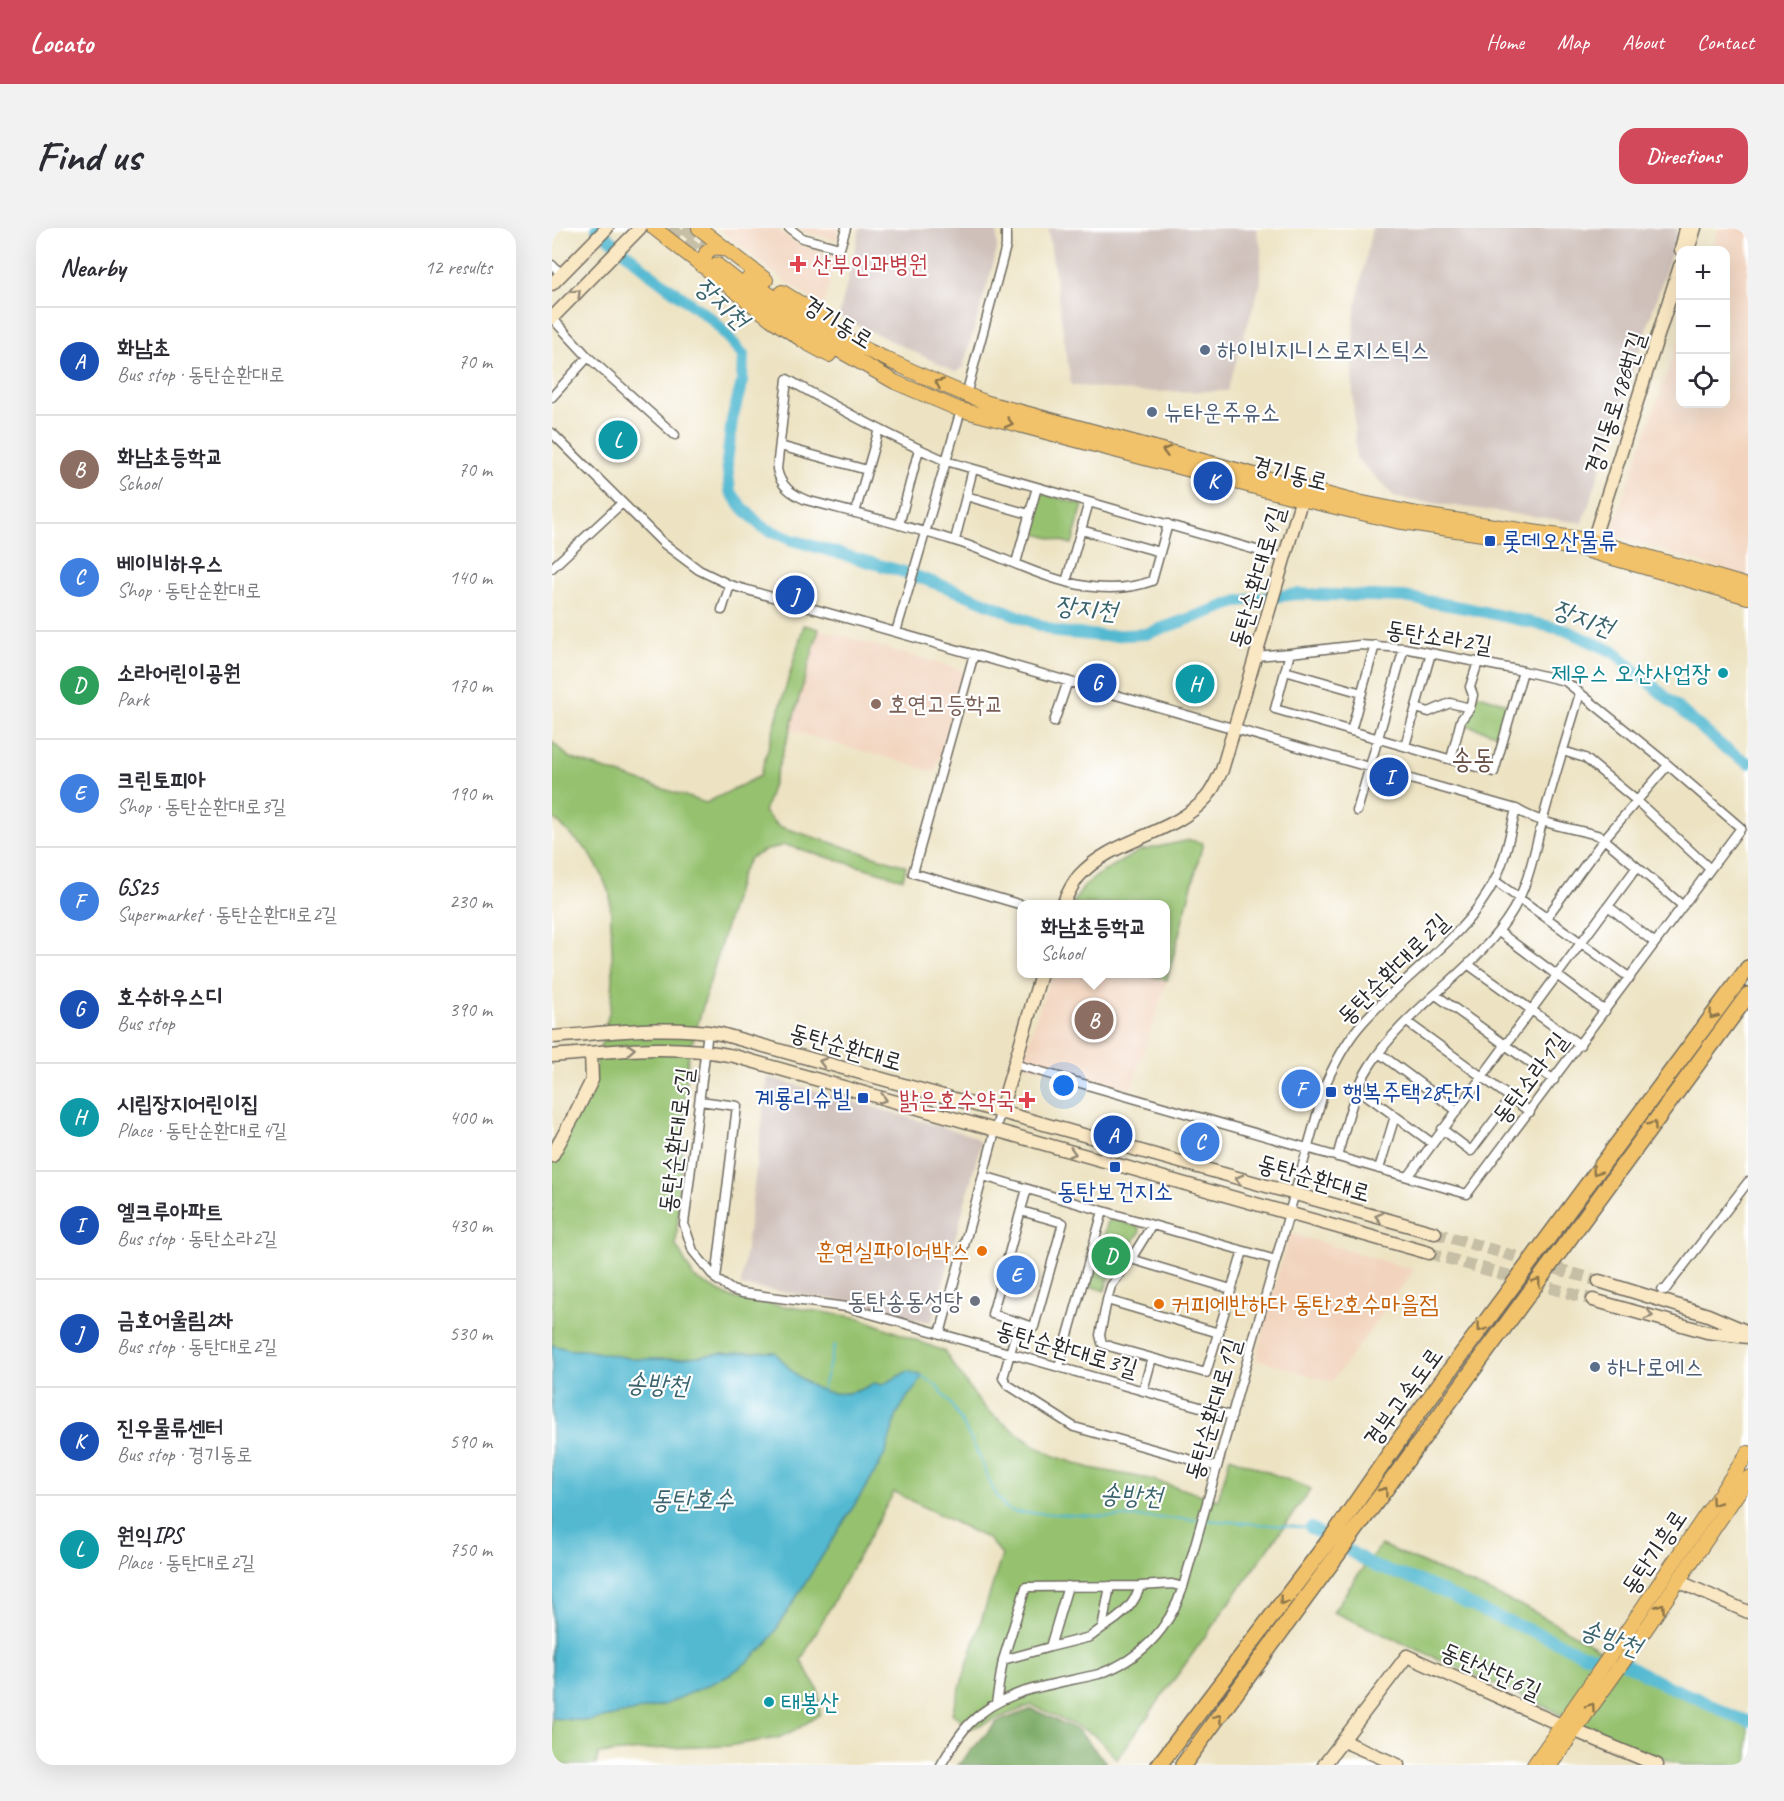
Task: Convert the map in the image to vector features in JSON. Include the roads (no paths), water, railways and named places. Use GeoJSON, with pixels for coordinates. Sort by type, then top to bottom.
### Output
{"type":"FeatureCollection","features":[{"type":"Feature","properties":{"kind":"highway","name":"경부고속도로"},"geometry":{"type":"LineString","coordinates":[[1183,1765],[1332,1562],[1343,1534],[1417,1415],[1748,968]]}},
{"type":"Feature","properties":{"kind":"highway","name":"경부고속도로"},"geometry":{"type":"LineString","coordinates":[[1159,1765],[1318,1555],[1343,1534],[1437,1420],[1748,995]]}},
{"type":"Feature","properties":{"kind":"main road"},"geometry":{"type":"LineString","coordinates":[[552,284],[607,228]]}},
{"type":"Feature","properties":{"kind":"main road"},"geometry":{"type":"LineString","coordinates":[[654,228],[717,260]]}},
{"type":"Feature","properties":{"kind":"main road"},"geometry":{"type":"LineString","coordinates":[[699,228],[717,260]]}},
{"type":"Feature","properties":{"kind":"main road"},"geometry":{"type":"LineString","coordinates":[[1682,246],[1686,228]]}},
{"type":"Feature","properties":{"kind":"main road"},"geometry":{"type":"LineString","coordinates":[[1689,246],[1695,228]]}},
{"type":"Feature","properties":{"kind":"main road"},"geometry":{"type":"LineString","coordinates":[[552,318],[638,230]]}},
{"type":"Feature","properties":{"kind":"main road","name":"경기동로"},"geometry":{"type":"LineString","coordinates":[[717,260],[788,296],[849,333],[880,357],[988,403],[1396,521],[1591,546],[1748,586]]}},
{"type":"Feature","properties":{"kind":"main road","name":"경기동로"},"geometry":{"type":"LineString","coordinates":[[717,260],[771,319],[807,343],[961,410],[1303,494]]}},
{"type":"Feature","properties":{"kind":"main road","name":"경기동로186번길"},"geometry":{"type":"LineString","coordinates":[[1591,546],[1676,280]]}},
{"type":"Feature","properties":{"kind":"main road","name":"동탄순환대로4길"},"geometry":{"type":"LineString","coordinates":[[1065,900],[1079,877],[1092,864],[1191,812],[1215,786],[1222,770],[1303,494]]}},
{"type":"Feature","properties":{"kind":"main road","name":"경기동로"},"geometry":{"type":"LineString","coordinates":[[1591,546],[1748,597]]}},
{"type":"Feature","properties":{"kind":"main road"},"geometry":{"type":"LineString","coordinates":[[1000,1113],[1040,978]]}},
{"type":"Feature","properties":{"kind":"main road","name":"동탄순환대로"},"geometry":{"type":"LineString","coordinates":[[552,1037],[652,1029],[691,1029],[741,1039],[1435,1233]]}},
{"type":"Feature","properties":{"kind":"main road","name":"동탄순환대로"},"geometry":{"type":"LineString","coordinates":[[552,1056],[660,1048],[706,1051],[734,1056],[1429,1253]]}},
{"type":"Feature","properties":{"kind":"main road"},"geometry":{"type":"LineString","coordinates":[[552,1155],[592,1080],[591,1053]]}},
{"type":"Feature","properties":{"kind":"main road"},"geometry":{"type":"LineString","coordinates":[[958,1120],[965,1118],[968,1111],[963,1102]]}},
{"type":"Feature","properties":{"kind":"main road"},"geometry":{"type":"LineString","coordinates":[[1039,1143],[1036,1135],[1039,1129],[1077,1138],[1103,1141]]}},
{"type":"Feature","properties":{"kind":"main road"},"geometry":{"type":"LineString","coordinates":[[1599,1281],[1708,1315],[1748,1332]]}},
{"type":"Feature","properties":{"kind":"main road"},"geometry":{"type":"LineString","coordinates":[[1593,1300],[1707,1332],[1748,1337]]}},
{"type":"Feature","properties":{"kind":"main road","name":"동탄기흥로"},"geometry":{"type":"LineString","coordinates":[[1601,1681],[1614,1650],[1748,1453]]}},
{"type":"Feature","properties":{"kind":"main road","name":"동탄기흥로"},"geometry":{"type":"LineString","coordinates":[[1534,1765],[1568,1728],[1601,1681],[1628,1655],[1748,1478]]}},
{"type":"Feature","properties":{"kind":"main road"},"geometry":{"type":"LineString","coordinates":[[1678,1581],[1748,1612]]}},
{"type":"Feature","properties":{"kind":"main road","name":"동탄산단6길"},"geometry":{"type":"LineString","coordinates":[[1324,1765],[1407,1656],[1657,1765]]}},
{"type":"Feature","properties":{"kind":"main road","name":"동탄기흥로"},"geometry":{"type":"LineString","coordinates":[[1550,1765],[1568,1728]]}},
{"type":"Feature","properties":{"kind":"main road"},"geometry":{"type":"LineString","coordinates":[[1343,1741],[1398,1765]]}},
{"type":"Feature","properties":{"kind":"street"},"geometry":{"type":"LineString","coordinates":[[789,228],[802,238],[840,248],[846,228]]}},
{"type":"Feature","properties":{"kind":"street"},"geometry":{"type":"LineString","coordinates":[[966,395],[1006,246],[1006,228]]}},
{"type":"Feature","properties":{"kind":"street"},"geometry":{"type":"LineString","coordinates":[[552,265],[562,274]]}},
{"type":"Feature","properties":{"kind":"street"},"geometry":{"type":"LineString","coordinates":[[552,318],[588,357],[675,435]]}},
{"type":"Feature","properties":{"kind":"street"},"geometry":{"type":"LineString","coordinates":[[552,397],[588,357]]}},
{"type":"Feature","properties":{"kind":"street"},"geometry":{"type":"LineString","coordinates":[[1168,524],[1152,581],[1122,588],[1093,588],[1042,575],[955,540],[806,500],[795,495],[778,478],[777,469],[787,379],[879,429],[946,461],[1168,524],[1284,558]]}},
{"type":"Feature","properties":{"kind":"street"},"geometry":{"type":"LineString","coordinates":[[896,632],[961,410]]}},
{"type":"Feature","properties":{"kind":"street"},"geometry":{"type":"LineString","coordinates":[[855,513],[879,429]]}},
{"type":"Feature","properties":{"kind":"street"},"geometry":{"type":"LineString","coordinates":[[552,433],[663,543],[685,561],[730,585],[1516,809],[1525,816],[1595,835],[1604,839],[1683,906]]}},
{"type":"Feature","properties":{"kind":"street"},"geometry":{"type":"LineString","coordinates":[[780,446],[867,471]]}},
{"type":"Feature","properties":{"kind":"street"},"geometry":{"type":"LineString","coordinates":[[898,525],[919,449]]}},
{"type":"Feature","properties":{"kind":"street"},"geometry":{"type":"LineString","coordinates":[[955,540],[974,469]]}},
{"type":"Feature","properties":{"kind":"street"},"geometry":{"type":"LineString","coordinates":[[1016,563],[1037,487]]}},
{"type":"Feature","properties":{"kind":"street"},"geometry":{"type":"LineString","coordinates":[[966,496],[1029,514]]}},
{"type":"Feature","properties":{"kind":"street"},"geometry":{"type":"LineString","coordinates":[[1066,582],[1089,502]]}},
{"type":"Feature","properties":{"kind":"street"},"geometry":{"type":"LineString","coordinates":[[552,568],[622,503]]}},
{"type":"Feature","properties":{"kind":"street"},"geometry":{"type":"LineString","coordinates":[[1081,530],[1161,552]]}},
{"type":"Feature","properties":{"kind":"street"},"geometry":{"type":"LineString","coordinates":[[722,610],[730,585]]}},
{"type":"Feature","properties":{"kind":"street"},"geometry":{"type":"LineString","coordinates":[[1351,731],[1375,645]]}},
{"type":"Feature","properties":{"kind":"street","name":"동탄소라2길"},"geometry":{"type":"LineString","coordinates":[[1375,645],[1404,648],[1523,671],[1494,772],[1275,709],[1290,653],[1375,645]]}},
{"type":"Feature","properties":{"kind":"street"},"geometry":{"type":"LineString","coordinates":[[1357,811],[1404,648]]}},
{"type":"Feature","properties":{"kind":"street"},"geometry":{"type":"LineString","coordinates":[[1256,656],[1290,653]]}},
{"type":"Feature","properties":{"kind":"street"},"geometry":{"type":"LineString","coordinates":[[1405,746],[1431,653]]}},
{"type":"Feature","properties":{"kind":"street"},"geometry":{"type":"LineString","coordinates":[[974,654],[913,873],[1017,904]]}},
{"type":"Feature","properties":{"kind":"street"},"geometry":{"type":"LineString","coordinates":[[1451,759],[1461,720],[1470,708],[1473,696],[1470,687],[1478,662]]}},
{"type":"Feature","properties":{"kind":"street"},"geometry":{"type":"LineString","coordinates":[[1285,671],[1362,693]]}},
{"type":"Feature","properties":{"kind":"street","name":"동탄소라1길"},"geometry":{"type":"LineString","coordinates":[[1014,1064],[1467,1194],[1741,828],[1565,681],[1523,671]]}},
{"type":"Feature","properties":{"kind":"street"},"geometry":{"type":"LineString","coordinates":[[1054,722],[1068,681]]}},
{"type":"Feature","properties":{"kind":"street"},"geometry":{"type":"LineString","coordinates":[[1337,1157],[1358,1089],[1369,1067],[1407,1022],[1469,964],[1499,932],[1520,897],[1532,868],[1542,821],[1580,693]]}},
{"type":"Feature","properties":{"kind":"street"},"geometry":{"type":"LineString","coordinates":[[1416,708],[1429,712],[1450,703],[1470,708]]}},
{"type":"Feature","properties":{"kind":"street"},"geometry":{"type":"LineString","coordinates":[[1563,751],[1585,758],[1637,801],[1710,869]]}},
{"type":"Feature","properties":{"kind":"street"},"geometry":{"type":"LineString","coordinates":[[1547,917],[1604,839],[1668,765]]}},
{"type":"Feature","properties":{"kind":"street","name":"동탄순환대로2길"},"geometry":{"type":"LineString","coordinates":[[1289,1214],[1326,1083],[1337,1058],[1359,1026],[1460,930],[1482,901],[1502,864],[1516,809]]}},
{"type":"Feature","properties":{"kind":"street"},"geometry":{"type":"LineString","coordinates":[[1408,1177],[1637,867]]}},
{"type":"Feature","properties":{"kind":"street"},"geometry":{"type":"LineString","coordinates":[[1495,880],[1630,978]]}},
{"type":"Feature","properties":{"kind":"street"},"geometry":{"type":"LineString","coordinates":[[1608,906],[1655,943]]}},
{"type":"Feature","properties":{"kind":"street"},"geometry":{"type":"LineString","coordinates":[[1499,932],[1605,1011]]}},
{"type":"Feature","properties":{"kind":"street"},"geometry":{"type":"LineString","coordinates":[[1469,964],[1580,1046]]}},
{"type":"Feature","properties":{"kind":"street"},"geometry":{"type":"LineString","coordinates":[[1436,995],[1554,1080]]}},
{"type":"Feature","properties":{"kind":"street"},"geometry":{"type":"LineString","coordinates":[[1407,1022],[1530,1112]]}},
{"type":"Feature","properties":{"kind":"street","name":"동탄순환대로5길"},"geometry":{"type":"LineString","coordinates":[[708,1032],[684,1224],[693,1251],[716,1279],[732,1290],[846,1307],[940,1334]]}},
{"type":"Feature","properties":{"kind":"street"},"geometry":{"type":"LineString","coordinates":[[1379,1053],[1456,1110]]}},
{"type":"Feature","properties":{"kind":"street"},"geometry":{"type":"LineString","coordinates":[[1358,1089],[1432,1143]]}},
{"type":"Feature","properties":{"kind":"street"},"geometry":{"type":"LineString","coordinates":[[1442,1130],[1471,1151],[1510,1098]]}},
{"type":"Feature","properties":{"kind":"street"},"geometry":{"type":"LineString","coordinates":[[700,1101],[737,1106],[716,1279]]}},
{"type":"Feature","properties":{"kind":"street"},"geometry":{"type":"LineString","coordinates":[[940,1334],[1000,1113]]}},
{"type":"Feature","properties":{"kind":"street"},"geometry":{"type":"LineString","coordinates":[[1379,1169],[1395,1116]]}},
{"type":"Feature","properties":{"kind":"street"},"geometry":{"type":"LineString","coordinates":[[983,1176],[1276,1260]]}},
{"type":"Feature","properties":{"kind":"street"},"geometry":{"type":"LineString","coordinates":[[1662,1290],[1665,1290],[1748,1182]]}},
{"type":"Feature","properties":{"kind":"street"},"geometry":{"type":"LineString","coordinates":[[1020,1211],[1063,1223],[1034,1326],[992,1314],[1020,1211],[1027,1189]]}},
{"type":"Feature","properties":{"kind":"street"},"geometry":{"type":"LineString","coordinates":[[1059,1367],[1103,1211]]}},
{"type":"Feature","properties":{"kind":"street","name":"동탄순환대로1길"},"geometry":{"type":"LineString","coordinates":[[941,1765],[965,1728],[985,1710],[1026,1691],[1111,1670],[1131,1659],[1150,1643],[1172,1614],[1183,1587],[1289,1214]]}},
{"type":"Feature","properties":{"kind":"street"},"geometry":{"type":"LineString","coordinates":[[1152,1225],[1111,1286],[1100,1335],[1102,1342],[1112,1347],[1206,1373],[1243,1251]]}},
{"type":"Feature","properties":{"kind":"street"},"geometry":{"type":"LineString","coordinates":[[1131,1259],[1232,1289]]}},
{"type":"Feature","properties":{"kind":"street"},"geometry":{"type":"LineString","coordinates":[[1107,1300],[1219,1333]]}},
{"type":"Feature","properties":{"kind":"street"},"geometry":{"type":"LineString","coordinates":[[1019,1322],[1003,1378],[1008,1385],[1074,1427],[1217,1467]]}},
{"type":"Feature","properties":{"kind":"street","name":"동탄순환대로3길"},"geometry":{"type":"LineString","coordinates":[[940,1334],[1232,1416]]}},
{"type":"Feature","properties":{"kind":"street"},"geometry":{"type":"LineString","coordinates":[[1143,1391],[1152,1358]]}},
{"type":"Feature","properties":{"kind":"street"},"geometry":{"type":"LineString","coordinates":[[996,1703],[1003,1660],[1026,1587],[1172,1584],[1183,1587]]}},
{"type":"Feature","properties":{"kind":"street"},"geometry":{"type":"LineString","coordinates":[[1003,1660],[1090,1637],[1119,1618],[1138,1594],[1140,1586]]}},
{"type":"Feature","properties":{"kind":"street"},"geometry":{"type":"LineString","coordinates":[[1050,1647],[1068,1587]]}},
{"type":"Feature","properties":{"kind":"street"},"geometry":{"type":"LineString","coordinates":[[1102,1628],[1110,1587]]}},
{"type":"Feature","properties":{"kind":"water","name":"동탄호수"},"geometry":{"type":"Polygon","coordinates":[[[552,1345],[634,1359],[675,1359],[722,1353],[775,1352],[807,1383],[832,1393],[859,1390],[874,1383],[882,1385],[908,1371],[922,1376],[897,1414],[886,1452],[874,1474],[767,1644],[728,1676],[664,1705],[589,1721],[552,1718],[552,1345]]]}},
{"type":"Feature","properties":{"kind":"waterway","name":"장지천"},"geometry":{"type":"LineString","coordinates":[[597,228],[652,275],[714,321],[743,355],[742,382],[732,420],[727,462],[730,491],[762,527],[792,540],[904,572],[1057,632],[1103,636],[1146,634],[1239,601],[1297,594],[1404,597],[1565,630],[1614,652],[1723,747],[1748,763]]}},
{"type":"Feature","properties":{"kind":"waterway"},"geometry":{"type":"LineString","coordinates":[[822,1390],[835,1345]]}},
{"type":"Feature","properties":{"kind":"waterway","name":"송방천"},"geometry":{"type":"LineString","coordinates":[[921,1377],[938,1388],[955,1410],[996,1494],[1011,1511],[1200,1520]]}},
{"type":"Feature","properties":{"kind":"waterway","name":"송방천"},"geometry":{"type":"LineString","coordinates":[[1205,1520],[1311,1528]]}},
{"type":"Feature","properties":{"kind":"waterway","name":"송방천"},"geometry":{"type":"LineString","coordinates":[[1311,1528],[1376,1567],[1420,1581],[1582,1654],[1620,1661],[1665,1685],[1748,1721]]}},
{"type":"Feature","properties":{"kind":"tunnel"},"geometry":{"type":"LineString","coordinates":[[669,228],[712,262]]}},
{"type":"Feature","properties":{"kind":"tunnel"},"geometry":{"type":"LineString","coordinates":[[684,228],[723,258]]}},
{"type":"Feature","properties":{"kind":"tunnel"},"geometry":{"type":"LineString","coordinates":[[1435,1233],[1599,1281]]}},
{"type":"Feature","properties":{"kind":"tunnel"},"geometry":{"type":"LineString","coordinates":[[1429,1253],[1593,1300]]}},
{"type":"Feature","properties":{"kind":"place","name":"산부인과병원"},"geometry":{"type":"Point","coordinates":[798,264]}},
{"type":"Feature","properties":{"kind":"place","name":"하이비지니스로지스틱스"},"geometry":{"type":"Point","coordinates":[1205,350]}},
{"type":"Feature","properties":{"kind":"place","name":"뉴타운주유소"},"geometry":{"type":"Point","coordinates":[1152,412]}},
{"type":"Feature","properties":{"kind":"place","name":"원익IPS"},"geometry":{"type":"Point","coordinates":[618,440]}},
{"type":"Feature","properties":{"kind":"place","name":"진우물류센터"},"geometry":{"type":"Point","coordinates":[1213,481]}},
{"type":"Feature","properties":{"kind":"place","name":"롯데오산물류"},"geometry":{"type":"Point","coordinates":[1490,541]}},
{"type":"Feature","properties":{"kind":"place","name":"금호어울림2차"},"geometry":{"type":"Point","coordinates":[795,595]}},
{"type":"Feature","properties":{"kind":"place","name":"제우스 오산사업장"},"geometry":{"type":"Point","coordinates":[1723,673]}},
{"type":"Feature","properties":{"kind":"place","name":"호수하우스디"},"geometry":{"type":"Point","coordinates":[1097,683]}},
{"type":"Feature","properties":{"kind":"place","name":"시립장지어린이집"},"geometry":{"type":"Point","coordinates":[1195,684]}},
{"type":"Feature","properties":{"kind":"place","name":"호연고등학교"},"geometry":{"type":"Point","coordinates":[876,704]}},
{"type":"Feature","properties":{"kind":"place","name":"엘크루아파트"},"geometry":{"type":"Point","coordinates":[1389,777]}},
{"type":"Feature","properties":{"kind":"place","name":"화남초등학교"},"geometry":{"type":"Point","coordinates":[1094,1020]}},
{"type":"Feature","properties":{"kind":"place","name":"GS25"},"geometry":{"type":"Point","coordinates":[1301,1089]}},
{"type":"Feature","properties":{"kind":"place","name":"행복주택28단지"},"geometry":{"type":"Point","coordinates":[1331,1092]}},
{"type":"Feature","properties":{"kind":"place","name":"계룡리슈빌"},"geometry":{"type":"Point","coordinates":[863,1098]}},
{"type":"Feature","properties":{"kind":"place","name":"밝은호수약국"},"geometry":{"type":"Point","coordinates":[1027,1100]}},
{"type":"Feature","properties":{"kind":"place","name":"화남초"},"geometry":{"type":"Point","coordinates":[1113,1135]}},
{"type":"Feature","properties":{"kind":"place","name":"베이비하우스"},"geometry":{"type":"Point","coordinates":[1200,1142]}},
{"type":"Feature","properties":{"kind":"place","name":"동탄보건지소"},"geometry":{"type":"Point","coordinates":[1115,1167]}},
{"type":"Feature","properties":{"kind":"place","name":"훈연실파이어박스"},"geometry":{"type":"Point","coordinates":[982,1251]}},
{"type":"Feature","properties":{"kind":"place","name":"소라어린이공원"},"geometry":{"type":"Point","coordinates":[1111,1256]}},
{"type":"Feature","properties":{"kind":"place","name":"크린토피아"},"geometry":{"type":"Point","coordinates":[1016,1275]}},
{"type":"Feature","properties":{"kind":"place","name":"동탄송동성당"},"geometry":{"type":"Point","coordinates":[975,1301]}},
{"type":"Feature","properties":{"kind":"place","name":"커피에반하다 동탄2호수마을점"},"geometry":{"type":"Point","coordinates":[1159,1304]}},
{"type":"Feature","properties":{"kind":"place","name":"하나로에스"},"geometry":{"type":"Point","coordinates":[1595,1367]}},
{"type":"Feature","properties":{"kind":"place","name":"태봉산"},"geometry":{"type":"Point","coordinates":[769,1702]}},
{"type":"Feature","properties":{"kind":"district","name":"송동"},"geometry":{"type":"Point","coordinates":[1473,759]}}]}
